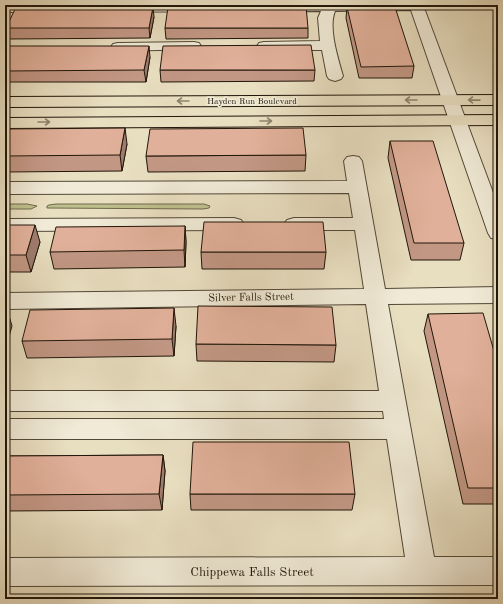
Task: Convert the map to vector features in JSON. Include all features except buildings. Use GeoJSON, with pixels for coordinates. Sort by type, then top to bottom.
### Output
{"type":"FeatureCollection","features":[{"type":"Feature","properties":{"kind":"main road","name":"Hayden Run Boulevard"},"geometry":{"type":"LineString","coordinates":[[5,102],[498,100]]}},
{"type":"Feature","properties":{"kind":"main road","name":"Hayden Run Boulevard"},"geometry":{"type":"LineString","coordinates":[[5,122],[498,120]]}},
{"type":"Feature","properties":{"kind":"street"},"geometry":{"type":"LineString","coordinates":[[6,8],[252,5],[416,6],[498,233]]}},
{"type":"Feature","properties":{"kind":"street"},"geometry":{"type":"LineString","coordinates":[[330,6],[325,18],[328,45],[335,76]]}},
{"type":"Feature","properties":{"kind":"street"},"geometry":{"type":"LineString","coordinates":[[249,46],[328,45]]}},
{"type":"Feature","properties":{"kind":"street"},"geometry":{"type":"LineString","coordinates":[[107,48],[210,46]]}},
{"type":"Feature","properties":{"kind":"street"},"geometry":{"type":"LineString","coordinates":[[353,162],[422,571]]}},
{"type":"Feature","properties":{"kind":"street"},"geometry":{"type":"LineString","coordinates":[[5,188],[357,187]]}},
{"type":"Feature","properties":{"kind":"street"},"geometry":{"type":"LineString","coordinates":[[5,225],[252,224]]}},
{"type":"Feature","properties":{"kind":"street"},"geometry":{"type":"LineString","coordinates":[[276,224],[364,224]]}},
{"type":"Feature","properties":{"kind":"street","name":"Silver Falls Street"},"geometry":{"type":"LineString","coordinates":[[5,301],[498,295]]}},
{"type":"Feature","properties":{"kind":"street"},"geometry":{"type":"LineString","coordinates":[[393,401],[12,401],[9,429],[398,429]]}},
{"type":"Feature","properties":{"kind":"street"},"geometry":{"type":"LineString","coordinates":[[199,401],[199,429]]}},
{"type":"Feature","properties":{"kind":"street","name":"Chippewa Falls Street"},"geometry":{"type":"LineString","coordinates":[[5,572],[498,571]]}},
{"type":"Feature","properties":{"kind":"green space"},"geometry":{"type":"Polygon","coordinates":[[[5,204],[27,204],[37,206],[31,209],[5,209],[5,204]]]}},
{"type":"Feature","properties":{"kind":"green space"},"geometry":{"type":"Polygon","coordinates":[[[204,204],[210,206],[209,208],[203,209],[47,208],[49,205],[204,204]]]}}]}
